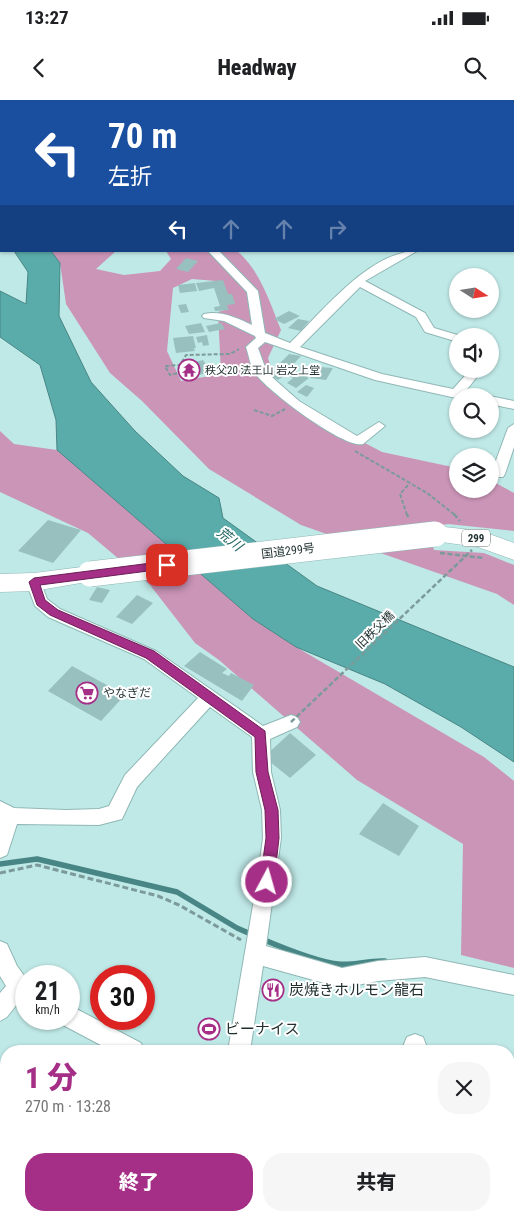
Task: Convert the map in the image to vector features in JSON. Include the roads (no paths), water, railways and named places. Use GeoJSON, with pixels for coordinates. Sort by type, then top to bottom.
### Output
{"type":"FeatureCollection","features":[{"type":"Feature","properties":{"kind":"highway","name":"国道299号"},"geometry":{"type":"LineString","coordinates":[[0,583],[34,582],[435,534],[514,552]]}},
{"type":"Feature","properties":{"kind":"street"},"geometry":{"type":"LineString","coordinates":[[214,252],[252,291],[261,336]]}},
{"type":"Feature","properties":{"kind":"street"},"geometry":{"type":"LineString","coordinates":[[293,347],[359,282],[381,266],[410,252]]}},
{"type":"Feature","properties":{"kind":"street"},"geometry":{"type":"LineString","coordinates":[[359,282],[421,315],[429,330],[449,336]]}},
{"type":"Feature","properties":{"kind":"street"},"geometry":{"type":"LineString","coordinates":[[208,316],[218,315],[230,319],[261,336],[379,377],[449,392]]}},
{"type":"Feature","properties":{"kind":"street"},"geometry":{"type":"LineString","coordinates":[[261,336],[252,347],[260,371],[295,404],[358,441],[379,426]]}},
{"type":"Feature","properties":{"kind":"street"},"geometry":{"type":"LineString","coordinates":[[499,402],[514,405]]}},
{"type":"Feature","properties":{"kind":"street"},"geometry":{"type":"LineString","coordinates":[[499,471],[514,428]]}},
{"type":"Feature","properties":{"kind":"street"},"geometry":{"type":"LineString","coordinates":[[34,582],[40,602],[54,612],[150,654],[261,734],[271,732],[290,722]]}},
{"type":"Feature","properties":{"kind":"street"},"geometry":{"type":"LineString","coordinates":[[0,849],[6,813],[83,817],[115,813],[131,781],[209,697]]}},
{"type":"Feature","properties":{"kind":"street"},"geometry":{"type":"LineString","coordinates":[[240,1045],[267,882],[272,838],[271,810],[262,772],[261,734]]}},
{"type":"Feature","properties":{"kind":"street"},"geometry":{"type":"LineString","coordinates":[[255,950],[342,978],[378,971],[425,967],[514,985]]}},
{"type":"Feature","properties":{"kind":"street"},"geometry":{"type":"LineString","coordinates":[[0,951],[8,970],[15,978]]}},
{"type":"Feature","properties":{"kind":"street"},"geometry":{"type":"LineString","coordinates":[[0,1010],[15,996]]}},
{"type":"Feature","properties":{"kind":"street"},"geometry":{"type":"LineString","coordinates":[[80,1022],[122,1045]]}},
{"type":"Feature","properties":{"kind":"water","name":"荒川"},"geometry":{"type":"Polygon","coordinates":[[[15,252],[52,252],[60,263],[59,316],[91,382],[135,431],[183,476],[219,498],[223,518],[317,586],[514,667],[514,762],[461,727],[385,684],[296,647],[253,619],[57,450],[56,420],[40,365],[0,337],[0,291],[26,304],[28,272],[15,252]]]}},
{"type":"Feature","properties":{"kind":"waterway"},"geometry":{"type":"LineString","coordinates":[[0,864],[37,859],[177,892],[237,928],[253,935]]}},
{"type":"Feature","properties":{"kind":"waterway"},"geometry":{"type":"LineString","coordinates":[[262,939],[299,954],[329,963],[349,964],[385,961]]}},
{"type":"Feature","properties":{"kind":"place","name":"秩父20 法王山 岩之上堂"},"geometry":{"type":"Point","coordinates":[189,370]}},
{"type":"Feature","properties":{"kind":"place","name":"やなぎだ"},"geometry":{"type":"Point","coordinates":[87,693]}},
{"type":"Feature","properties":{"kind":"place","name":"炭焼きホルモン龍石"},"geometry":{"type":"Point","coordinates":[273,990]}},
{"type":"Feature","properties":{"kind":"place","name":"ビーナイス"},"geometry":{"type":"Point","coordinates":[209,1029]}}]}
